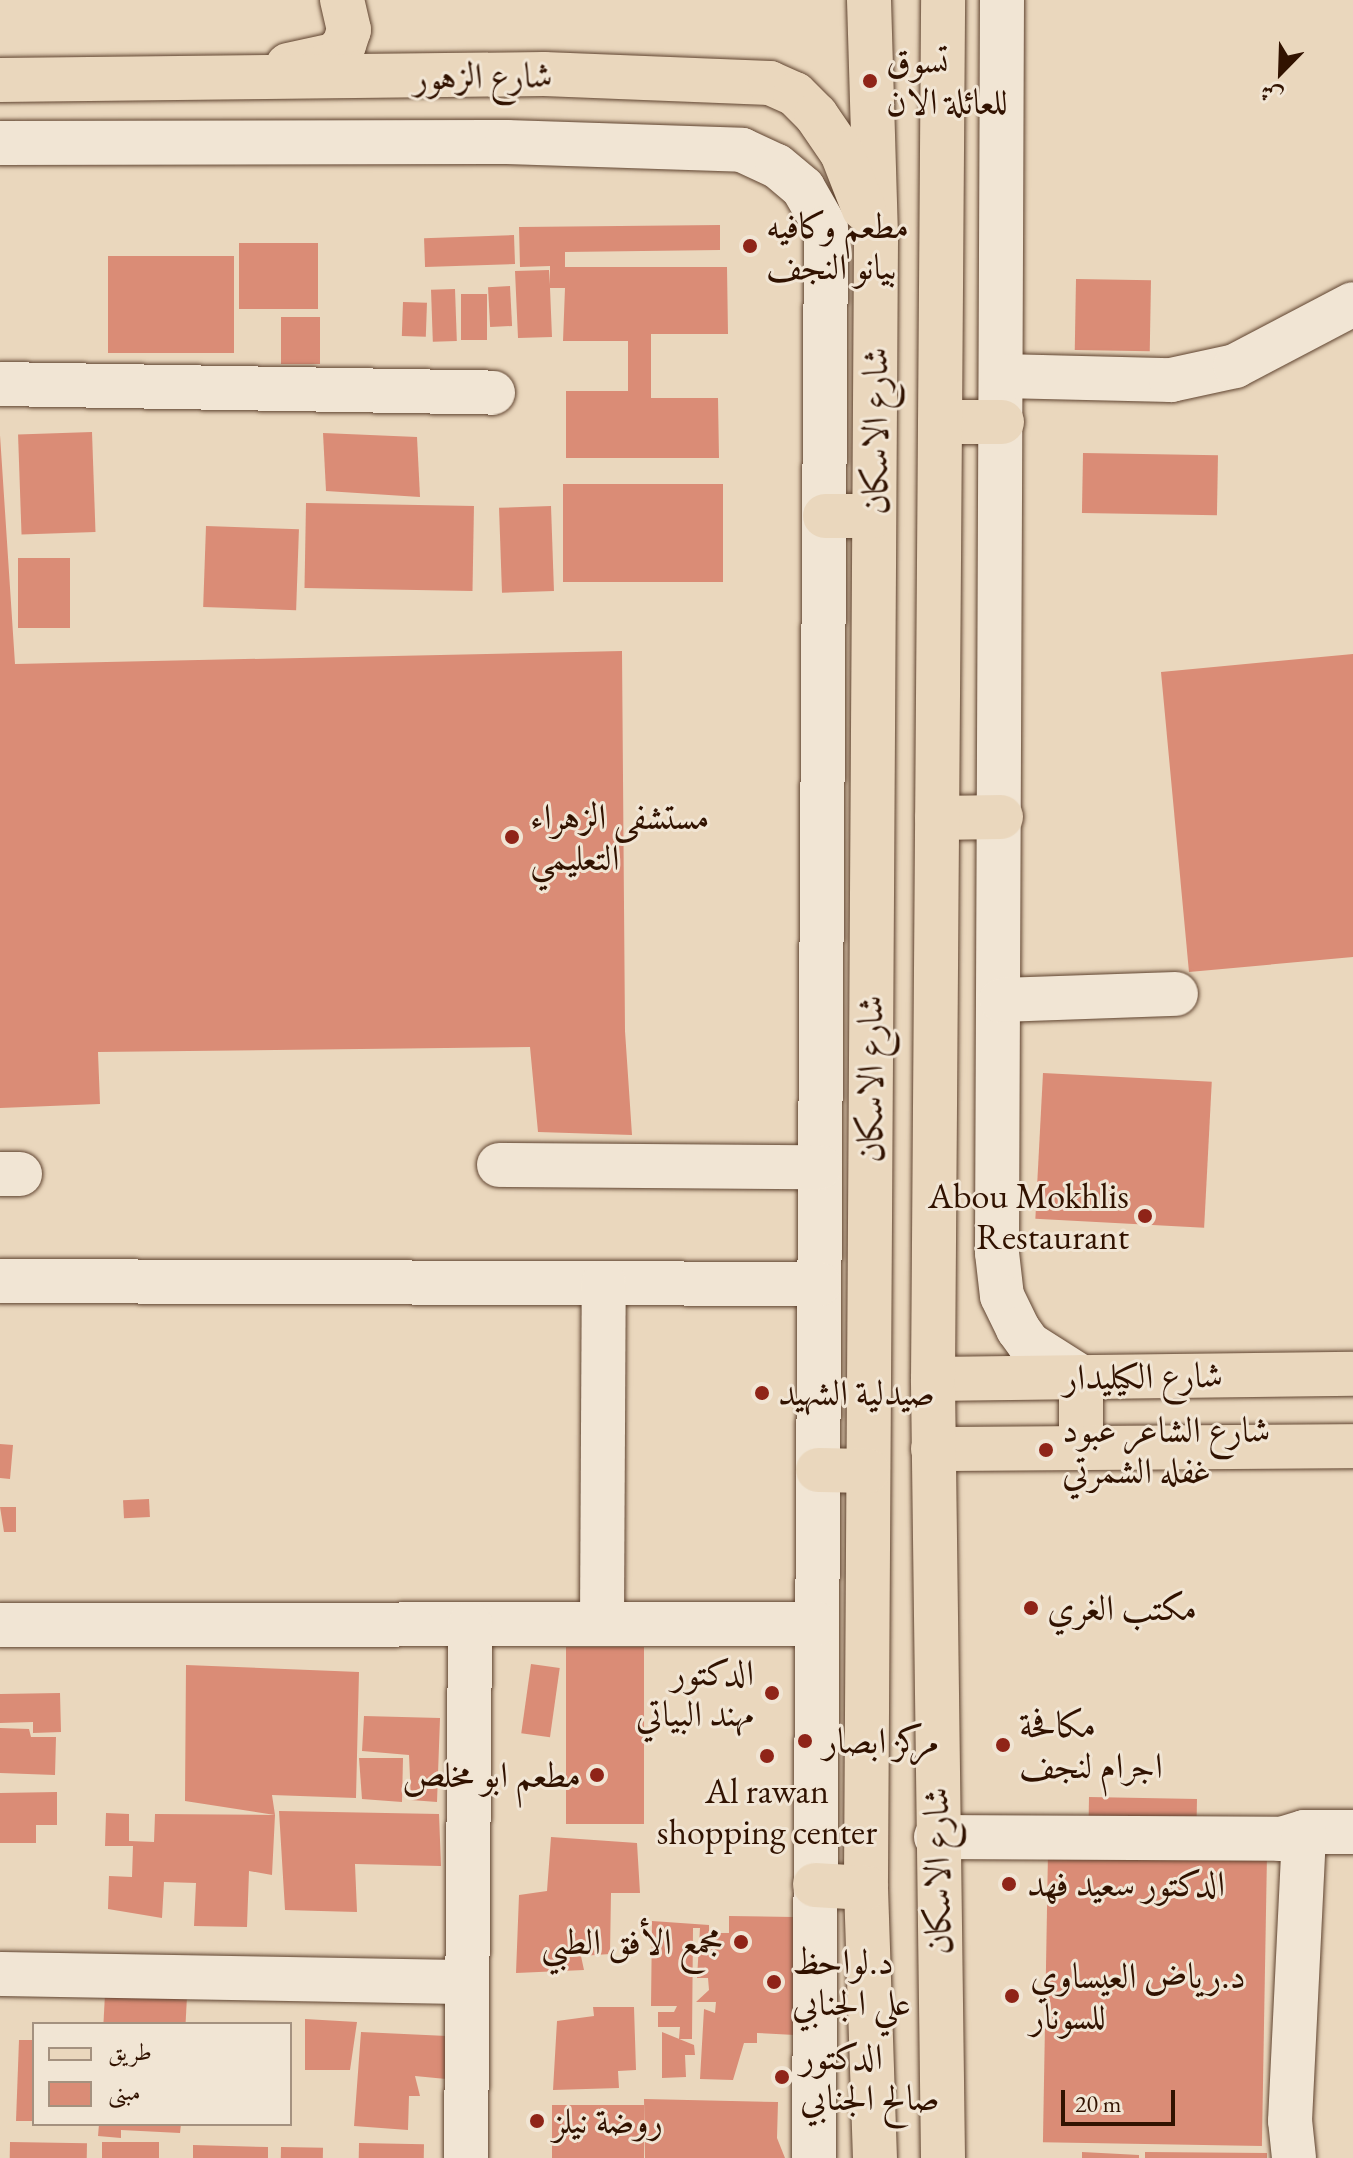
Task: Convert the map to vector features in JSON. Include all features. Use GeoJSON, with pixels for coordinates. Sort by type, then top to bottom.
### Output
{"type":"FeatureCollection","features":[{"type":"Feature","properties":{"kind":"main road"},"geometry":{"type":"LineString","coordinates":[[219,80],[334,55],[349,30],[342,0]]}},
{"type":"Feature","properties":{"kind":"main road","name":"شارع الاسكان"},"geometry":{"type":"LineString","coordinates":[[869,0],[876,240],[866,1888],[875,2158]]}},
{"type":"Feature","properties":{"kind":"main road","name":"شارع الاسكان"},"geometry":{"type":"LineString","coordinates":[[943,0],[933,1379],[936,1837],[943,2158]]}},
{"type":"Feature","properties":{"kind":"main road","name":"شارع الزهور"},"geometry":{"type":"LineString","coordinates":[[0,80],[219,80],[544,74],[770,83],[795,94],[842,153],[876,240]]}},
{"type":"Feature","properties":{"kind":"main road"},"geometry":{"type":"LineString","coordinates":[[940,422],[1002,422]]}},
{"type":"Feature","properties":{"kind":"main road"},"geometry":{"type":"LineString","coordinates":[[825,516],[874,516]]}},
{"type":"Feature","properties":{"kind":"main road"},"geometry":{"type":"LineString","coordinates":[[937,818],[1001,817]]}},
{"type":"Feature","properties":{"kind":"main road","name":"شارع الكيليدار"},"geometry":{"type":"LineString","coordinates":[[933,1379],[1353,1374]]}},
{"type":"Feature","properties":{"kind":"main road"},"geometry":{"type":"LineString","coordinates":[[1081,1377],[1081,1448]]}},
{"type":"Feature","properties":{"kind":"main road","name":"شارع الكيليدار"},"geometry":{"type":"LineString","coordinates":[[933,1449],[1353,1446]]}},
{"type":"Feature","properties":{"kind":"main road"},"geometry":{"type":"LineString","coordinates":[[818,1470],[868,1471]]}},
{"type":"Feature","properties":{"kind":"main road"},"geometry":{"type":"LineString","coordinates":[[815,1885],[866,1888]]}},
{"type":"Feature","properties":{"kind":"street"},"geometry":{"type":"LineString","coordinates":[[1002,0],[1001,1000],[997,1253],[1002,1296],[1029,1344],[1081,1377]]}},
{"type":"Feature","properties":{"kind":"street"},"geometry":{"type":"LineString","coordinates":[[0,143],[507,142],[742,150],[766,161],[803,188],[826,228],[814,2158]]}},
{"type":"Feature","properties":{"kind":"street"},"geometry":{"type":"LineString","coordinates":[[1002,376],[1171,380],[1235,366],[1353,304]]}},
{"type":"Feature","properties":{"kind":"street"},"geometry":{"type":"LineString","coordinates":[[0,384],[493,393]]}},
{"type":"Feature","properties":{"kind":"street"},"geometry":{"type":"LineString","coordinates":[[1001,1000],[1176,994]]}},
{"type":"Feature","properties":{"kind":"street"},"geometry":{"type":"LineString","coordinates":[[499,1165],[820,1167]]}},
{"type":"Feature","properties":{"kind":"street"},"geometry":{"type":"LineString","coordinates":[[0,1281],[819,1284]]}},
{"type":"Feature","properties":{"kind":"street"},"geometry":{"type":"LineString","coordinates":[[602,1620],[604,1283]]}},
{"type":"Feature","properties":{"kind":"street"},"geometry":{"type":"LineString","coordinates":[[0,1625],[470,1624],[602,1620],[817,1624]]}},
{"type":"Feature","properties":{"kind":"street"},"geometry":{"type":"LineString","coordinates":[[466,2158],[470,1624]]}},
{"type":"Feature","properties":{"kind":"street"},"geometry":{"type":"LineString","coordinates":[[936,1837],[1281,1839],[1304,1832],[1353,1832]]}},
{"type":"Feature","properties":{"kind":"street"},"geometry":{"type":"LineString","coordinates":[[1294,2158],[1290,2121],[1304,1832]]}},
{"type":"Feature","properties":{"kind":"street"},"geometry":{"type":"LineString","coordinates":[[0,1974],[467,1982]]}},
{"type":"Feature","properties":{"kind":"building"},"geometry":{"type":"Polygon","coordinates":[[[720,225],[720,250],[565,252],[565,267],[727,267],[728,334],[651,334],[651,398],[718,398],[719,458],[566,458],[566,391],[628,391],[628,341],[563,341],[565,288],[550,288],[552,337],[518,338],[515,271],[549,270],[550,285],[550,266],[520,267],[519,227],[720,225]]]}},
{"type":"Feature","properties":{"kind":"building"},"geometry":{"type":"Polygon","coordinates":[[[514,235],[515,264],[425,267],[424,238],[514,235]]]}},
{"type":"Feature","properties":{"kind":"building"},"geometry":{"type":"Polygon","coordinates":[[[239,243],[318,243],[318,309],[239,309],[239,243]]]}},
{"type":"Feature","properties":{"kind":"building"},"geometry":{"type":"Polygon","coordinates":[[[108,256],[234,256],[234,353],[108,353],[108,256]]]}},
{"type":"Feature","properties":{"kind":"building"},"geometry":{"type":"Polygon","coordinates":[[[1076,279],[1151,280],[1150,351],[1075,350],[1076,279]]]}},
{"type":"Feature","properties":{"kind":"building"},"geometry":{"type":"Polygon","coordinates":[[[510,286],[512,326],[490,327],[488,287],[510,286]]]}},
{"type":"Feature","properties":{"kind":"building"},"geometry":{"type":"Polygon","coordinates":[[[455,289],[457,341],[433,342],[431,290],[455,289]]]}},
{"type":"Feature","properties":{"kind":"building"},"geometry":{"type":"Polygon","coordinates":[[[461,294],[487,294],[487,340],[461,340],[461,294]]]}},
{"type":"Feature","properties":{"kind":"building"},"geometry":{"type":"Polygon","coordinates":[[[403,302],[427,303],[426,337],[402,336],[403,302]]]}},
{"type":"Feature","properties":{"kind":"building"},"geometry":{"type":"Polygon","coordinates":[[[281,317],[320,317],[320,364],[281,364],[281,317]]]}},
{"type":"Feature","properties":{"kind":"building"},"geometry":{"type":"Polygon","coordinates":[[[92,432],[95,532],[22,535],[18,435],[92,432]]]}},
{"type":"Feature","properties":{"kind":"building"},"geometry":{"type":"Polygon","coordinates":[[[323,433],[417,437],[420,497],[326,491],[323,433]]]}},
{"type":"Feature","properties":{"kind":"building"},"geometry":{"type":"Polygon","coordinates":[[[0,435],[15,664],[622,651],[625,1031],[632,1135],[538,1132],[530,1047],[98,1052],[100,1104],[0,1108],[0,435]]]}},
{"type":"Feature","properties":{"kind":"building"},"geometry":{"type":"Polygon","coordinates":[[[1083,453],[1218,455],[1217,515],[1082,513],[1083,453]]]}},
{"type":"Feature","properties":{"kind":"building"},"geometry":{"type":"Polygon","coordinates":[[[563,484],[723,484],[723,582],[563,582],[563,484]]]}},
{"type":"Feature","properties":{"kind":"building"},"geometry":{"type":"Polygon","coordinates":[[[306,503],[474,506],[472,591],[305,588],[306,503]]]}},
{"type":"Feature","properties":{"kind":"building"},"geometry":{"type":"Polygon","coordinates":[[[551,506],[554,591],[502,593],[499,508],[551,506]]]}},
{"type":"Feature","properties":{"kind":"building"},"geometry":{"type":"Polygon","coordinates":[[[206,526],[299,529],[296,610],[203,607],[206,526]]]}},
{"type":"Feature","properties":{"kind":"building"},"geometry":{"type":"Polygon","coordinates":[[[18,558],[70,558],[70,628],[18,628],[18,558]]]}},
{"type":"Feature","properties":{"kind":"building"},"geometry":{"type":"Polygon","coordinates":[[[1353,654],[1353,957],[1189,972],[1161,672],[1353,654]]]}},
{"type":"Feature","properties":{"kind":"building"},"geometry":{"type":"Polygon","coordinates":[[[1043,1073],[1212,1082],[1204,1228],[1035,1219],[1043,1073]]]}},
{"type":"Feature","properties":{"kind":"building"},"geometry":{"type":"Polygon","coordinates":[[[0,1444],[13,1445],[10,1479],[0,1478],[0,1444]]]}},
{"type":"Feature","properties":{"kind":"building"},"geometry":{"type":"Polygon","coordinates":[[[149,1499],[150,1517],[124,1518],[123,1500],[149,1499]]]}},
{"type":"Feature","properties":{"kind":"building"},"geometry":{"type":"Polygon","coordinates":[[[0,1507],[16,1507],[16,1532],[4,1532],[0,1507]]]}},
{"type":"Feature","properties":{"kind":"building"},"geometry":{"type":"Polygon","coordinates":[[[566,1647],[644,1647],[644,1824],[566,1824],[566,1647]]]}},
{"type":"Feature","properties":{"kind":"building"},"geometry":{"type":"Polygon","coordinates":[[[531,1664],[560,1668],[550,1737],[521,1733],[531,1664]]]}},
{"type":"Feature","properties":{"kind":"building"},"geometry":{"type":"Polygon","coordinates":[[[186,1665],[359,1672],[356,1798],[272,1795],[275,1815],[185,1801],[186,1665]]]}},
{"type":"Feature","properties":{"kind":"building"},"geometry":{"type":"Polygon","coordinates":[[[60,1693],[61,1732],[33,1733],[33,1722],[0,1723],[0,1694],[60,1693]]]}},
{"type":"Feature","properties":{"kind":"building"},"geometry":{"type":"Polygon","coordinates":[[[364,1716],[440,1718],[437,1802],[411,1800],[409,1755],[362,1751],[364,1716]]]}},
{"type":"Feature","properties":{"kind":"building"},"geometry":{"type":"Polygon","coordinates":[[[0,1728],[29,1729],[31,1737],[56,1737],[55,1775],[0,1773],[0,1728]]]}},
{"type":"Feature","properties":{"kind":"building"},"geometry":{"type":"Polygon","coordinates":[[[359,1758],[403,1758],[402,1802],[362,1799],[359,1758]]]}},
{"type":"Feature","properties":{"kind":"building"},"geometry":{"type":"Polygon","coordinates":[[[57,1792],[57,1825],[36,1825],[36,1843],[0,1843],[0,1793],[57,1792]]]}},
{"type":"Feature","properties":{"kind":"building"},"geometry":{"type":"Polygon","coordinates":[[[1089,1797],[1197,1799],[1197,1823],[1089,1821],[1089,1797]]]}},
{"type":"Feature","properties":{"kind":"building"},"geometry":{"type":"Polygon","coordinates":[[[279,1811],[439,1814],[441,1866],[355,1864],[357,1912],[285,1910],[279,1811]]]}},
{"type":"Feature","properties":{"kind":"building"},"geometry":{"type":"Polygon","coordinates":[[[106,1813],[129,1814],[129,1841],[154,1842],[155,1814],[275,1815],[272,1875],[249,1871],[247,1927],[194,1926],[196,1883],[164,1882],[162,1918],[108,1909],[109,1876],[132,1877],[133,1846],[105,1846],[106,1813]]]}},
{"type":"Feature","properties":{"kind":"building"},"geometry":{"type":"Polygon","coordinates":[[[551,1837],[637,1843],[640,1893],[611,1893],[610,1954],[581,1956],[584,1970],[516,1973],[519,1895],[547,1891],[551,1837]]]}},
{"type":"Feature","properties":{"kind":"building"},"geometry":{"type":"Polygon","coordinates":[[[1048,1850],[1267,1854],[1262,2146],[1043,2142],[1048,1850]]]}},
{"type":"Feature","properties":{"kind":"building"},"geometry":{"type":"Polygon","coordinates":[[[729,1916],[794,1917],[795,2035],[757,2033],[757,2043],[744,2043],[733,2080],[700,2079],[704,2009],[715,2013],[716,2002],[696,2002],[709,1990],[708,1978],[697,1978],[700,1928],[693,1928],[692,2039],[679,2039],[680,2027],[658,2027],[658,2012],[674,2012],[677,2006],[651,2006],[652,1921],[709,1925],[709,1933],[729,1933],[729,1916]]]}},
{"type":"Feature","properties":{"kind":"building"},"geometry":{"type":"Polygon","coordinates":[[[105,1994],[187,1998],[186,2022],[104,2022],[105,1994]]]}},
{"type":"Feature","properties":{"kind":"building"},"geometry":{"type":"Polygon","coordinates":[[[593,2007],[634,2007],[636,2070],[618,2071],[619,2088],[553,2090],[557,2021],[594,2016],[593,2007]]]}},
{"type":"Feature","properties":{"kind":"building"},"geometry":{"type":"Polygon","coordinates":[[[305,2019],[357,2022],[350,2070],[305,2070],[305,2019]]]}},
{"type":"Feature","properties":{"kind":"building"},"geometry":{"type":"Polygon","coordinates":[[[361,2032],[447,2036],[446,2079],[415,2076],[420,2096],[409,2096],[408,2130],[354,2126],[361,2032]]]}},
{"type":"Feature","properties":{"kind":"building"},"geometry":{"type":"Polygon","coordinates":[[[662,2032],[694,2045],[695,2055],[685,2055],[686,2077],[662,2078],[662,2032]]]}},
{"type":"Feature","properties":{"kind":"building"},"geometry":{"type":"Polygon","coordinates":[[[19,2040],[32,2040],[32,2121],[16,2121],[19,2040]]]}},
{"type":"Feature","properties":{"kind":"building"},"geometry":{"type":"Polygon","coordinates":[[[644,2099],[778,2102],[777,2138],[785,2158],[645,2158],[644,2099]]]}},
{"type":"Feature","properties":{"kind":"building"},"geometry":{"type":"Polygon","coordinates":[[[552,2105],[644,2105],[644,2158],[552,2158],[552,2105]]]}},
{"type":"Feature","properties":{"kind":"building"},"geometry":{"type":"Polygon","coordinates":[[[99,2126],[181,2126],[180,2133],[121,2130],[121,2138],[98,2136],[99,2126]]]}},
{"type":"Feature","properties":{"kind":"building"},"geometry":{"type":"Polygon","coordinates":[[[10,2142],[87,2143],[87,2158],[10,2158],[10,2142]]]}},
{"type":"Feature","properties":{"kind":"building"},"geometry":{"type":"Polygon","coordinates":[[[102,2142],[159,2142],[159,2158],[102,2158],[102,2142]]]}},
{"type":"Feature","properties":{"kind":"building"},"geometry":{"type":"Polygon","coordinates":[[[359,2143],[424,2144],[424,2158],[359,2158],[359,2143]]]}},
{"type":"Feature","properties":{"kind":"building"},"geometry":{"type":"Polygon","coordinates":[[[193,2145],[268,2147],[268,2158],[193,2158],[193,2145]]]}},
{"type":"Feature","properties":{"kind":"building"},"geometry":{"type":"Polygon","coordinates":[[[281,2147],[323,2148],[323,2158],[281,2158],[281,2147]]]}},
{"type":"Feature","properties":{"kind":"building"},"geometry":{"type":"Polygon","coordinates":[[[1082,2152],[1139,2155],[1139,2158],[1082,2158],[1082,2152]]]}},
{"type":"Feature","properties":{"kind":"building"},"geometry":{"type":"Polygon","coordinates":[[[1145,2152],[1267,2153],[1267,2158],[1145,2158],[1145,2152]]]}},
{"type":"Feature","properties":{"kind":"place","name":"تسوق للعائلة الان"},"geometry":{"type":"Point","coordinates":[870,81]}},
{"type":"Feature","properties":{"kind":"place","name":"مطعم وكافيه بيانو النجف"},"geometry":{"type":"Point","coordinates":[750,246]}},
{"type":"Feature","properties":{"kind":"place","name":"مستشفى الزهراء التعليمي"},"geometry":{"type":"Point","coordinates":[512,837]}},
{"type":"Feature","properties":{"kind":"place","name":"Abou Mokhlis Restaurant"},"geometry":{"type":"Point","coordinates":[1145,1216]}},
{"type":"Feature","properties":{"kind":"place","name":"صيدلية الشهيد"},"geometry":{"type":"Point","coordinates":[762,1393]}},
{"type":"Feature","properties":{"kind":"place","name":"شارع الشاعر عبود غفله الشمرتي"},"geometry":{"type":"Point","coordinates":[1046,1450]}},
{"type":"Feature","properties":{"kind":"place","name":"مكتب الغري"},"geometry":{"type":"Point","coordinates":[1031,1608]}},
{"type":"Feature","properties":{"kind":"place","name":"الدكتور مهند البياتي"},"geometry":{"type":"Point","coordinates":[772,1693]}},
{"type":"Feature","properties":{"kind":"place","name":"مركز ابصار"},"geometry":{"type":"Point","coordinates":[805,1741]}},
{"type":"Feature","properties":{"kind":"place","name":"مکافحة اجرام لنجف"},"geometry":{"type":"Point","coordinates":[1003,1745]}},
{"type":"Feature","properties":{"kind":"place","name":"Al rawan shopping center"},"geometry":{"type":"Point","coordinates":[767,1756]}},
{"type":"Feature","properties":{"kind":"place","name":"مطعم ابو مخلص"},"geometry":{"type":"Point","coordinates":[597,1775]}},
{"type":"Feature","properties":{"kind":"place","name":"الدكتور سعيد فهد"},"geometry":{"type":"Point","coordinates":[1009,1884]}},
{"type":"Feature","properties":{"kind":"place","name":"مجمع الأفق الطبي"},"geometry":{"type":"Point","coordinates":[741,1942]}},
{"type":"Feature","properties":{"kind":"place","name":"د.لواحظ علي الجنابي"},"geometry":{"type":"Point","coordinates":[774,1982]}},
{"type":"Feature","properties":{"kind":"place","name":"د.رياض العيساوي للسونار"},"geometry":{"type":"Point","coordinates":[1012,1996]}},
{"type":"Feature","properties":{"kind":"place","name":"الدكتور صالح الجنابي"},"geometry":{"type":"Point","coordinates":[782,2077]}},
{"type":"Feature","properties":{"kind":"place","name":"روضة نيلز"},"geometry":{"type":"Point","coordinates":[537,2121]}}]}
